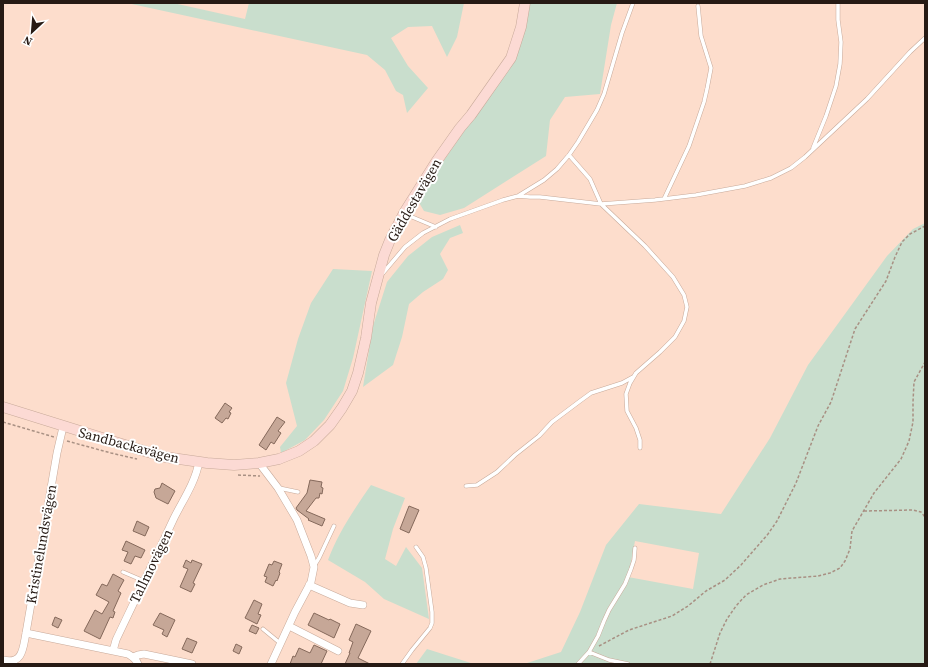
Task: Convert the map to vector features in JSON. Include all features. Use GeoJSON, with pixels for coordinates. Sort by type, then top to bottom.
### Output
{"type":"FeatureCollection","features":[{"type":"Feature","properties":{"kind":"street","name":"Gäddestavägen"},"geometry":{"type":"LineString","coordinates":[[259,463],[279,459],[299,451],[314,441],[330,425],[352,391],[358,373],[377,282],[384,255],[390,240],[404,213],[447,146],[511,58],[521,26],[525,3]]}},
{"type":"Feature","properties":{"kind":"street","name":"Sandbackavägen"},"geometry":{"type":"LineString","coordinates":[[3,408],[165,457],[234,465],[259,463]]}},
{"type":"Feature","properties":{"kind":"street","name":"Kristinelundsvägen"},"geometry":{"type":"LineString","coordinates":[[3,660],[17,662],[22,652],[55,461],[63,427]]}},
{"type":"Feature","properties":{"kind":"street","name":"Tallmovägen"},"geometry":{"type":"LineString","coordinates":[[113,651],[116,640],[197,473],[199,462]]}},
{"type":"Feature","properties":{"kind":"street"},"geometry":{"type":"LineString","coordinates":[[259,463],[278,488],[297,520],[314,567],[311,582],[270,664]]}},
{"type":"Feature","properties":{"kind":"street"},"geometry":{"type":"LineString","coordinates":[[309,585],[350,603],[363,605]]}},
{"type":"Feature","properties":{"kind":"street"},"geometry":{"type":"LineString","coordinates":[[289,626],[338,650]]}},
{"type":"Feature","properties":{"kind":"street"},"geometry":{"type":"LineString","coordinates":[[26,633],[128,654],[133,657],[138,664]]}},
{"type":"Feature","properties":{"kind":"street"},"geometry":{"type":"LineString","coordinates":[[133,657],[144,654],[192,664]]}},
{"type":"Feature","properties":{"kind":"lane"},"geometry":{"type":"LineString","coordinates":[[377,282],[384,270],[405,247],[423,234],[450,219],[518,196],[544,180],[569,156],[591,122],[604,94],[622,33],[633,3]]}},
{"type":"Feature","properties":{"kind":"lane"},"geometry":{"type":"LineString","coordinates":[[812,151],[836,86],[840,64],[841,42],[838,20],[838,3]]}},
{"type":"Feature","properties":{"kind":"lane"},"geometry":{"type":"LineString","coordinates":[[664,199],[689,146],[709,82],[711,68],[701,36],[698,6]]}},
{"type":"Feature","properties":{"kind":"lane"},"geometry":{"type":"LineString","coordinates":[[518,196],[601,204],[624,203],[696,195],[745,186],[770,178],[792,168],[812,151],[867,99],[910,52],[925,38]]}},
{"type":"Feature","properties":{"kind":"lane"},"geometry":{"type":"LineString","coordinates":[[569,156],[590,179],[601,204],[645,246],[673,277],[684,294],[687,307],[684,321],[675,337],[636,373],[626,394],[627,410],[636,428],[640,440],[640,448]]}},
{"type":"Feature","properties":{"kind":"lane"},"geometry":{"type":"LineString","coordinates":[[404,213],[436,227]]}},
{"type":"Feature","properties":{"kind":"lane"},"geometry":{"type":"LineString","coordinates":[[466,486],[477,485],[497,472],[539,436],[552,422],[591,393],[622,383],[634,377]]}},
{"type":"Feature","properties":{"kind":"lane"},"geometry":{"type":"LineString","coordinates":[[278,488],[298,492]]}},
{"type":"Feature","properties":{"kind":"lane"},"geometry":{"type":"LineString","coordinates":[[314,567],[334,526]]}},
{"type":"Feature","properties":{"kind":"lane"},"geometry":{"type":"LineString","coordinates":[[402,664],[430,628],[432,623],[426,568],[423,557],[416,547]]}},
{"type":"Feature","properties":{"kind":"lane"},"geometry":{"type":"LineString","coordinates":[[578,664],[589,652],[598,636],[609,610],[622,590],[634,560],[635,548]]}},
{"type":"Feature","properties":{"kind":"lane"},"geometry":{"type":"LineString","coordinates":[[123,572],[144,581]]}},
{"type":"Feature","properties":{"kind":"lane"},"geometry":{"type":"LineString","coordinates":[[263,629],[280,643]]}},
{"type":"Feature","properties":{"kind":"lane"},"geometry":{"type":"LineString","coordinates":[[589,652],[609,660],[628,664]]}},
{"type":"Feature","properties":{"kind":"path"},"geometry":{"type":"LineString","coordinates":[[589,652],[629,630],[672,616],[688,606],[706,591],[725,580],[742,565],[768,534],[777,521],[796,483],[818,426],[831,402],[855,329],[886,281],[902,242],[910,234],[925,226]]}},
{"type":"Feature","properties":{"kind":"path"},"geometry":{"type":"LineString","coordinates":[[710,664],[720,634],[727,619],[746,595],[763,585],[780,578],[818,576],[830,573],[840,568],[845,561],[850,549],[852,531],[874,493],[901,459],[913,422],[914,382],[925,362]]}},
{"type":"Feature","properties":{"kind":"path"},"geometry":{"type":"LineString","coordinates":[[864,511],[913,510],[921,512],[925,517]]}},
{"type":"Feature","properties":{"kind":"green space"},"geometry":{"type":"Polygon","coordinates":[[[127,3],[173,3],[245,19],[249,3],[464,3],[457,37],[447,57],[432,26],[408,27],[391,38],[408,66],[428,88],[407,113],[403,95],[396,91],[385,70],[367,55],[127,3]]]}},
{"type":"Feature","properties":{"kind":"green space"},"geometry":{"type":"Polygon","coordinates":[[[530,3],[617,3],[611,25],[600,94],[565,97],[550,120],[546,156],[464,208],[440,215],[424,211],[418,201],[425,188],[475,115],[496,88],[513,61],[522,36],[530,3]]]}},
{"type":"Feature","properties":{"kind":"green space"},"geometry":{"type":"Polygon","coordinates":[[[925,223],[925,664],[524,664],[561,652],[580,612],[606,545],[639,504],[721,514],[770,438],[808,365],[887,256],[913,229],[925,223]],[[635,541],[628,577],[693,589],[699,553],[635,541]]]}},
{"type":"Feature","properties":{"kind":"green space"},"geometry":{"type":"Polygon","coordinates":[[[460,225],[463,233],[450,238],[440,254],[448,270],[443,279],[423,292],[409,304],[402,337],[393,365],[363,387],[373,326],[387,282],[408,256],[432,237],[460,225]]]}},
{"type":"Feature","properties":{"kind":"green space"},"geometry":{"type":"Polygon","coordinates":[[[333,269],[372,271],[353,358],[343,391],[324,420],[305,440],[281,453],[280,447],[297,426],[286,383],[298,339],[311,303],[333,269]]]}},
{"type":"Feature","properties":{"kind":"green space"},"geometry":{"type":"Polygon","coordinates":[[[371,485],[405,498],[393,529],[385,559],[396,566],[406,547],[422,568],[429,619],[384,599],[365,582],[328,560],[342,530],[371,485]]]}},
{"type":"Feature","properties":{"kind":"green space"},"geometry":{"type":"Polygon","coordinates":[[[427,649],[474,664],[416,664],[427,649]]]}},
{"type":"Feature","properties":{"kind":"building"},"geometry":{"type":"Polygon","coordinates":[[[225,403],[232,408],[229,412],[231,413],[228,419],[226,418],[222,423],[215,418],[225,403]]]}},
{"type":"Feature","properties":{"kind":"building"},"geometry":{"type":"Polygon","coordinates":[[[277,417],[285,422],[278,431],[281,433],[274,444],[271,442],[266,450],[259,445],[277,417]]]}},
{"type":"Feature","properties":{"kind":"building"},"geometry":{"type":"Polygon","coordinates":[[[310,480],[322,482],[321,487],[323,488],[322,494],[320,493],[319,498],[316,498],[306,511],[325,519],[322,526],[308,520],[309,519],[296,508],[307,493],[310,480]]]}},
{"type":"Feature","properties":{"kind":"building"},"geometry":{"type":"Polygon","coordinates":[[[162,483],[175,491],[168,504],[156,498],[154,492],[155,489],[160,488],[162,483]]]}},
{"type":"Feature","properties":{"kind":"building"},"geometry":{"type":"Polygon","coordinates":[[[409,506],[419,510],[409,533],[400,529],[409,506]]]}},
{"type":"Feature","properties":{"kind":"building"},"geometry":{"type":"Polygon","coordinates":[[[137,521],[149,527],[145,536],[133,531],[137,521]]]}},
{"type":"Feature","properties":{"kind":"building"},"geometry":{"type":"Polygon","coordinates":[[[126,541],[145,550],[141,558],[135,556],[131,564],[124,561],[128,552],[122,550],[126,541]]]}},
{"type":"Feature","properties":{"kind":"building"},"geometry":{"type":"Polygon","coordinates":[[[186,560],[191,563],[192,560],[202,564],[193,583],[195,584],[191,592],[180,587],[188,569],[183,567],[186,560]]]}},
{"type":"Feature","properties":{"kind":"building"},"geometry":{"type":"Polygon","coordinates":[[[274,561],[282,564],[277,581],[276,580],[273,586],[265,582],[267,577],[264,576],[269,564],[272,565],[274,561]]]}},
{"type":"Feature","properties":{"kind":"building"},"geometry":{"type":"Polygon","coordinates":[[[113,574],[124,580],[118,591],[121,593],[113,611],[115,612],[113,618],[110,617],[100,639],[84,631],[95,610],[102,614],[109,602],[96,595],[102,584],[107,586],[113,574]]]}},
{"type":"Feature","properties":{"kind":"building"},"geometry":{"type":"Polygon","coordinates":[[[254,600],[262,604],[258,614],[261,615],[257,624],[245,618],[254,600]]]}},
{"type":"Feature","properties":{"kind":"building"},"geometry":{"type":"Polygon","coordinates":[[[160,613],[175,620],[167,637],[162,634],[164,630],[153,625],[160,613]]]}},
{"type":"Feature","properties":{"kind":"building"},"geometry":{"type":"Polygon","coordinates":[[[314,613],[340,624],[334,638],[308,625],[314,613]]]}},
{"type":"Feature","properties":{"kind":"building"},"geometry":{"type":"Polygon","coordinates":[[[55,617],[62,620],[58,628],[52,625],[55,617]]]}},
{"type":"Feature","properties":{"kind":"building"},"geometry":{"type":"Polygon","coordinates":[[[356,624],[371,631],[358,658],[370,664],[345,664],[353,642],[349,640],[356,624]]]}},
{"type":"Feature","properties":{"kind":"building"},"geometry":{"type":"Polygon","coordinates":[[[252,625],[259,628],[256,634],[249,631],[252,625]]]}},
{"type":"Feature","properties":{"kind":"building"},"geometry":{"type":"Polygon","coordinates":[[[187,638],[197,642],[192,653],[182,649],[187,638]]]}},
{"type":"Feature","properties":{"kind":"building"},"geometry":{"type":"Polygon","coordinates":[[[236,644],[242,647],[239,654],[233,651],[236,644]]]}},
{"type":"Feature","properties":{"kind":"building"},"geometry":{"type":"Polygon","coordinates":[[[314,645],[327,651],[321,664],[290,664],[293,656],[295,657],[299,648],[310,653],[314,645]]]}}]}
